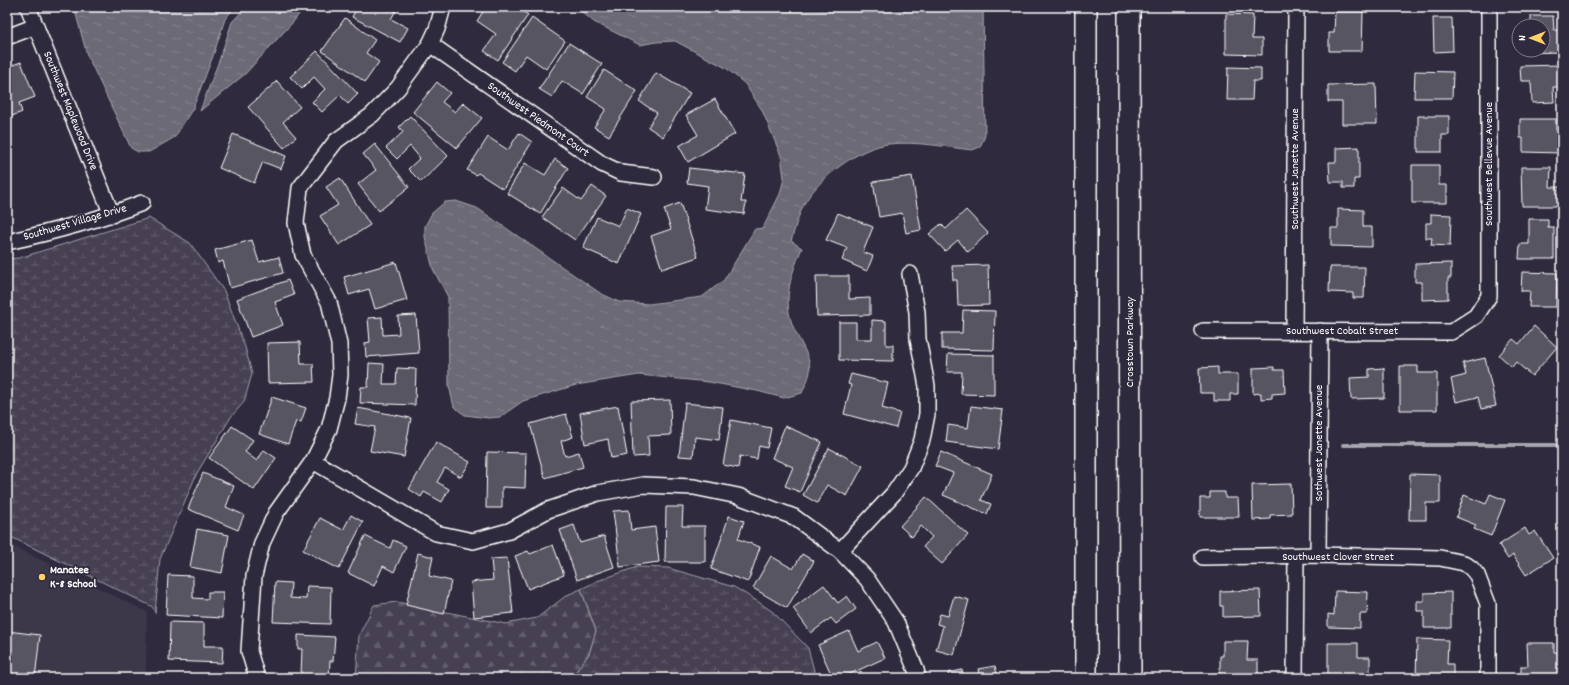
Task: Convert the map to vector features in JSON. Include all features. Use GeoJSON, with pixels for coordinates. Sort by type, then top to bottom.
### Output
{"type":"FeatureCollection","features":[{"type":"Feature","properties":{"kind":"main road"},"geometry":{"type":"LineString","coordinates":[[1086,7],[1086,678]]}},
{"type":"Feature","properties":{"kind":"main road","name":"Crosstown Parkway"},"geometry":{"type":"LineString","coordinates":[[1129,7],[1130,678]]}},
{"type":"Feature","properties":{"kind":"street","name":"Southwest Maplewood Drive"},"geometry":{"type":"LineString","coordinates":[[28,7],[112,215]]}},
{"type":"Feature","properties":{"kind":"street"},"geometry":{"type":"LineString","coordinates":[[257,678],[249,651],[254,576],[262,543],[276,513],[313,461],[329,429],[337,398],[340,375],[339,344],[329,302],[303,255],[296,223],[300,188],[336,141],[372,115],[398,88],[430,44],[437,29],[443,7]]}},
{"type":"Feature","properties":{"kind":"street","name":"Southwest Janette Avenue"},"geometry":{"type":"LineString","coordinates":[[1294,331],[1296,7]]}},
{"type":"Feature","properties":{"kind":"street","name":"Southwest Bellevue Avenue"},"geometry":{"type":"LineString","coordinates":[[1476,316],[1489,296],[1489,7]]}},
{"type":"Feature","properties":{"kind":"street"},"geometry":{"type":"LineString","coordinates":[[7,37],[36,26]]}},
{"type":"Feature","properties":{"kind":"street","name":"Southwest Piedmont Court"},"geometry":{"type":"LineString","coordinates":[[430,44],[602,164],[621,173],[654,177]]}},
{"type":"Feature","properties":{"kind":"street","name":"Southwest Village Drive"},"geometry":{"type":"LineString","coordinates":[[7,242],[56,231],[112,215],[142,203]]}},
{"type":"Feature","properties":{"kind":"street"},"geometry":{"type":"LineString","coordinates":[[840,551],[894,493],[911,468],[922,440],[927,414],[927,386],[918,339],[917,312],[910,274]]}},
{"type":"Feature","properties":{"kind":"street","name":"Southwest Cobalt Street"},"geometry":{"type":"LineString","coordinates":[[1202,330],[1451,332],[1476,316]]}},
{"type":"Feature","properties":{"kind":"street","name":"Sothwest Janette Avenue"},"geometry":{"type":"LineString","coordinates":[[1318,556],[1320,331]]}},
{"type":"Feature","properties":{"kind":"street"},"geometry":{"type":"LineString","coordinates":[[313,461],[436,533],[473,541],[510,531],[548,510],[598,494],[643,485],[694,487],[738,496],[794,517],[840,551],[867,579],[896,622],[918,678]]}},
{"type":"Feature","properties":{"kind":"street"},"geometry":{"type":"LineString","coordinates":[[1295,678],[1296,556]]}},
{"type":"Feature","properties":{"kind":"street","name":"Southwest Clover Street"},"geometry":{"type":"LineString","coordinates":[[1203,557],[1318,556],[1440,558],[1464,563],[1477,575],[1488,604],[1488,678]]}},
{"type":"Feature","properties":{"kind":"shaded area","name":"Manatee K-8 School"},"geometry":{"type":"Polygon","coordinates":[[[7,543],[147,612],[146,678],[7,678],[7,543]]]}},
{"type":"Feature","properties":{"kind":"green space"},"geometry":{"type":"Polygon","coordinates":[[[149,218],[190,243],[224,291],[245,347],[252,374],[244,402],[231,417],[197,473],[160,559],[155,613],[151,606],[7,535],[7,259],[19,258],[149,218]]]}},
{"type":"Feature","properties":{"kind":"green space"},"geometry":{"type":"Polygon","coordinates":[[[637,567],[668,568],[734,587],[757,601],[773,612],[808,648],[816,678],[571,678],[589,654],[596,631],[581,589],[597,581],[637,567]]]}},
{"type":"Feature","properties":{"kind":"green space"},"geometry":{"type":"Polygon","coordinates":[[[581,589],[596,631],[589,654],[571,678],[356,678],[359,635],[374,605],[397,602],[506,624],[537,618],[567,595],[581,589]]]}},
{"type":"Feature","properties":{"kind":"water"},"geometry":{"type":"Polygon","coordinates":[[[74,7],[235,7],[225,19],[213,56],[193,108],[175,137],[149,152],[138,152],[131,148],[87,55],[74,7]]]}},
{"type":"Feature","properties":{"kind":"water"},"geometry":{"type":"Polygon","coordinates":[[[246,7],[304,7],[294,21],[245,74],[200,111],[232,22],[246,7]]]}},
{"type":"Feature","properties":{"kind":"water"},"geometry":{"type":"Polygon","coordinates":[[[576,7],[983,7],[985,136],[980,147],[972,150],[909,143],[877,146],[853,157],[830,174],[819,184],[802,208],[791,241],[802,248],[790,282],[788,308],[792,324],[810,365],[808,380],[802,393],[784,398],[757,391],[709,382],[639,375],[576,385],[523,401],[500,417],[488,418],[465,415],[454,407],[449,386],[448,297],[433,269],[425,237],[425,226],[432,213],[445,202],[456,201],[477,208],[600,293],[619,302],[649,304],[702,297],[724,280],[755,229],[763,228],[780,194],[784,178],[781,156],[762,110],[745,84],[726,68],[675,41],[640,45],[594,22],[576,7]]]}},
{"type":"Feature","properties":{"kind":"building"},"geometry":{"type":"Polygon","coordinates":[[[357,7],[398,7],[391,19],[408,28],[400,42],[352,17],[357,7]]]}},
{"type":"Feature","properties":{"kind":"building"},"geometry":{"type":"Polygon","coordinates":[[[486,7],[517,7],[528,15],[498,60],[484,51],[496,34],[477,21],[486,7]]]}},
{"type":"Feature","properties":{"kind":"building"},"geometry":{"type":"Polygon","coordinates":[[[1335,12],[1363,12],[1362,51],[1329,51],[1329,33],[1334,33],[1335,12]]]}},
{"type":"Feature","properties":{"kind":"building"},"geometry":{"type":"Polygon","coordinates":[[[1226,14],[1253,15],[1252,39],[1262,39],[1262,55],[1226,54],[1226,14]]]}},
{"type":"Feature","properties":{"kind":"building"},"geometry":{"type":"Polygon","coordinates":[[[1531,16],[1553,16],[1554,30],[1562,30],[1562,52],[1551,52],[1551,18],[1531,18],[1531,16]]]}},
{"type":"Feature","properties":{"kind":"building"},"geometry":{"type":"Polygon","coordinates":[[[345,18],[375,40],[366,53],[379,62],[365,82],[322,51],[345,18]]]}},
{"type":"Feature","properties":{"kind":"building"},"geometry":{"type":"Polygon","coordinates":[[[532,18],[565,41],[546,69],[526,55],[515,71],[502,62],[532,18]]]}},
{"type":"Feature","properties":{"kind":"building"},"geometry":{"type":"Polygon","coordinates":[[[1433,18],[1452,18],[1453,51],[1434,52],[1433,18]]]}},
{"type":"Feature","properties":{"kind":"building"},"geometry":{"type":"Polygon","coordinates":[[[569,43],[602,64],[583,94],[562,81],[552,97],[539,89],[569,43]]]}},
{"type":"Feature","properties":{"kind":"building"},"geometry":{"type":"Polygon","coordinates":[[[317,51],[358,94],[348,104],[340,95],[322,112],[312,102],[325,89],[314,77],[302,89],[290,77],[317,51]]]}},
{"type":"Feature","properties":{"kind":"building"},"geometry":{"type":"Polygon","coordinates":[[[21,62],[35,97],[19,103],[22,112],[7,118],[7,67],[21,62]]]}},
{"type":"Feature","properties":{"kind":"building"},"geometry":{"type":"Polygon","coordinates":[[[1562,65],[1562,87],[1553,87],[1554,102],[1532,103],[1531,81],[1521,81],[1520,66],[1562,65]]]}},
{"type":"Feature","properties":{"kind":"building"},"geometry":{"type":"Polygon","coordinates":[[[1228,67],[1261,68],[1261,81],[1253,81],[1252,100],[1227,100],[1228,67]]]}},
{"type":"Feature","properties":{"kind":"building"},"geometry":{"type":"Polygon","coordinates":[[[604,70],[637,91],[609,136],[594,127],[606,109],[587,97],[604,70]]]}},
{"type":"Feature","properties":{"kind":"building"},"geometry":{"type":"Polygon","coordinates":[[[1415,71],[1453,72],[1452,98],[1414,98],[1415,71]]]}},
{"type":"Feature","properties":{"kind":"building"},"geometry":{"type":"Polygon","coordinates":[[[656,73],[690,93],[663,137],[648,127],[657,113],[639,101],[656,73]]]}},
{"type":"Feature","properties":{"kind":"building"},"geometry":{"type":"Polygon","coordinates":[[[277,81],[300,107],[283,122],[296,137],[284,148],[248,107],[277,81]]]}},
{"type":"Feature","properties":{"kind":"building"},"geometry":{"type":"Polygon","coordinates":[[[437,82],[450,93],[442,102],[455,112],[463,103],[482,118],[457,148],[413,112],[437,82]]]}},
{"type":"Feature","properties":{"kind":"building"},"geometry":{"type":"Polygon","coordinates":[[[1376,84],[1377,124],[1342,124],[1342,102],[1328,102],[1328,85],[1376,84]]]}},
{"type":"Feature","properties":{"kind":"building"},"geometry":{"type":"Polygon","coordinates":[[[715,99],[735,134],[688,162],[679,146],[698,135],[686,115],[715,99]]]}},
{"type":"Feature","properties":{"kind":"building"},"geometry":{"type":"Polygon","coordinates":[[[410,116],[448,156],[421,182],[408,169],[420,158],[410,146],[397,159],[386,148],[403,132],[399,127],[410,116]]]}},
{"type":"Feature","properties":{"kind":"building"},"geometry":{"type":"Polygon","coordinates":[[[1418,116],[1449,116],[1449,135],[1442,135],[1442,152],[1418,152],[1418,116]]]}},
{"type":"Feature","properties":{"kind":"building"},"geometry":{"type":"Polygon","coordinates":[[[1520,119],[1556,119],[1556,130],[1560,131],[1560,153],[1523,152],[1523,138],[1520,138],[1520,119]]]}},
{"type":"Feature","properties":{"kind":"building"},"geometry":{"type":"Polygon","coordinates":[[[519,133],[532,142],[503,189],[478,173],[476,175],[467,170],[488,137],[508,150],[519,133]]]}},
{"type":"Feature","properties":{"kind":"building"},"geometry":{"type":"Polygon","coordinates":[[[233,134],[286,156],[281,169],[263,162],[254,183],[219,168],[233,134]]]}},
{"type":"Feature","properties":{"kind":"building"},"geometry":{"type":"Polygon","coordinates":[[[375,144],[409,187],[379,211],[358,184],[376,170],[363,154],[375,144]]]}},
{"type":"Feature","properties":{"kind":"building"},"geometry":{"type":"Polygon","coordinates":[[[1359,147],[1359,179],[1354,179],[1354,188],[1343,188],[1343,182],[1330,182],[1329,162],[1336,162],[1336,148],[1359,147]]]}},
{"type":"Feature","properties":{"kind":"building"},"geometry":{"type":"Polygon","coordinates":[[[555,159],[568,168],[540,214],[507,193],[525,163],[545,175],[555,159]]]}},
{"type":"Feature","properties":{"kind":"building"},"geometry":{"type":"Polygon","coordinates":[[[1412,165],[1439,165],[1439,185],[1447,185],[1447,203],[1412,203],[1412,165]]]}},
{"type":"Feature","properties":{"kind":"building"},"geometry":{"type":"Polygon","coordinates":[[[1521,167],[1551,167],[1550,187],[1562,187],[1562,206],[1522,206],[1521,167]]]}},
{"type":"Feature","properties":{"kind":"building"},"geometry":{"type":"Polygon","coordinates":[[[689,168],[745,174],[741,202],[746,202],[744,214],[705,209],[708,186],[687,183],[689,168]]]}},
{"type":"Feature","properties":{"kind":"building"},"geometry":{"type":"Polygon","coordinates":[[[912,176],[921,230],[906,233],[902,213],[879,217],[873,182],[912,176]]]}},
{"type":"Feature","properties":{"kind":"building"},"geometry":{"type":"Polygon","coordinates":[[[340,178],[370,225],[339,245],[320,216],[338,205],[326,187],[340,178]]]}},
{"type":"Feature","properties":{"kind":"building"},"geometry":{"type":"Polygon","coordinates":[[[592,186],[606,196],[575,240],[542,217],[563,188],[581,201],[592,186]]]}},
{"type":"Feature","properties":{"kind":"building"},"geometry":{"type":"Polygon","coordinates":[[[680,203],[698,257],[662,269],[651,236],[671,229],[664,209],[680,203]]]}},
{"type":"Feature","properties":{"kind":"building"},"geometry":{"type":"Polygon","coordinates":[[[627,208],[641,214],[619,264],[583,248],[597,217],[619,226],[627,208]]]}},
{"type":"Feature","properties":{"kind":"building"},"geometry":{"type":"Polygon","coordinates":[[[1338,209],[1363,210],[1363,227],[1372,227],[1372,247],[1331,246],[1331,228],[1338,228],[1338,209]]]}},
{"type":"Feature","properties":{"kind":"building"},"geometry":{"type":"Polygon","coordinates":[[[966,210],[988,233],[968,252],[958,240],[945,251],[929,234],[941,224],[946,229],[966,210]]]}},
{"type":"Feature","properties":{"kind":"building"},"geometry":{"type":"Polygon","coordinates":[[[838,213],[873,227],[863,252],[873,256],[867,271],[842,260],[847,248],[826,240],[838,213]]]}},
{"type":"Feature","properties":{"kind":"building"},"geometry":{"type":"Polygon","coordinates":[[[1431,214],[1451,215],[1450,246],[1431,245],[1432,238],[1426,238],[1426,223],[1431,223],[1431,214]]]}},
{"type":"Feature","properties":{"kind":"building"},"geometry":{"type":"Polygon","coordinates":[[[1529,219],[1548,219],[1548,227],[1554,227],[1554,259],[1519,259],[1520,244],[1529,244],[1529,219]]]}},
{"type":"Feature","properties":{"kind":"building"},"geometry":{"type":"Polygon","coordinates":[[[252,240],[259,262],[279,257],[283,273],[230,288],[223,261],[218,263],[215,250],[252,240]]]}},
{"type":"Feature","properties":{"kind":"building"},"geometry":{"type":"Polygon","coordinates":[[[396,262],[407,300],[375,309],[369,289],[349,295],[344,277],[396,262]]]}},
{"type":"Feature","properties":{"kind":"building"},"geometry":{"type":"Polygon","coordinates":[[[1451,263],[1451,278],[1448,278],[1448,299],[1422,300],[1422,282],[1415,282],[1415,264],[1451,263]]]}},
{"type":"Feature","properties":{"kind":"building"},"geometry":{"type":"Polygon","coordinates":[[[988,265],[989,305],[958,306],[957,280],[953,280],[952,266],[988,265]]]}},
{"type":"Feature","properties":{"kind":"building"},"geometry":{"type":"Polygon","coordinates":[[[1330,267],[1365,267],[1364,298],[1353,298],[1353,293],[1329,292],[1330,267]]]}},
{"type":"Feature","properties":{"kind":"building"},"geometry":{"type":"Polygon","coordinates":[[[1522,272],[1557,273],[1556,307],[1529,307],[1530,291],[1521,291],[1522,272]]]}},
{"type":"Feature","properties":{"kind":"building"},"geometry":{"type":"Polygon","coordinates":[[[816,276],[849,276],[849,299],[870,298],[870,315],[817,316],[816,276]]]}},
{"type":"Feature","properties":{"kind":"building"},"geometry":{"type":"Polygon","coordinates":[[[288,280],[294,295],[275,302],[283,325],[251,337],[237,299],[288,280]]]}},
{"type":"Feature","properties":{"kind":"building"},"geometry":{"type":"Polygon","coordinates":[[[963,310],[995,311],[994,350],[942,349],[942,333],[962,333],[963,310]]]}},
{"type":"Feature","properties":{"kind":"building"},"geometry":{"type":"Polygon","coordinates":[[[416,315],[419,353],[366,357],[365,343],[370,342],[368,318],[382,317],[383,335],[399,334],[398,316],[416,315]]]}},
{"type":"Feature","properties":{"kind":"building"},"geometry":{"type":"Polygon","coordinates":[[[872,320],[886,321],[886,345],[893,345],[893,361],[839,360],[839,322],[856,322],[856,339],[872,339],[872,320]]]}},
{"type":"Feature","properties":{"kind":"building"},"geometry":{"type":"Polygon","coordinates":[[[1534,326],[1557,347],[1532,376],[1516,362],[1512,367],[1499,355],[1513,339],[1519,344],[1534,326]]]}},
{"type":"Feature","properties":{"kind":"building"},"geometry":{"type":"Polygon","coordinates":[[[300,342],[301,364],[313,364],[314,382],[268,383],[267,343],[300,342]]]}},
{"type":"Feature","properties":{"kind":"building"},"geometry":{"type":"Polygon","coordinates":[[[948,354],[994,355],[994,395],[961,394],[962,372],[947,372],[948,354]]]}},
{"type":"Feature","properties":{"kind":"building"},"geometry":{"type":"Polygon","coordinates":[[[1485,358],[1496,406],[1481,409],[1478,397],[1456,402],[1451,379],[1466,375],[1463,363],[1485,358]]]}},
{"type":"Feature","properties":{"kind":"building"},"geometry":{"type":"Polygon","coordinates":[[[369,363],[384,364],[383,384],[396,384],[397,368],[416,369],[415,405],[360,403],[361,387],[368,387],[369,363]]]}},
{"type":"Feature","properties":{"kind":"building"},"geometry":{"type":"Polygon","coordinates":[[[1400,366],[1418,366],[1418,373],[1437,373],[1437,410],[1400,410],[1400,366]]]}},
{"type":"Feature","properties":{"kind":"building"},"geometry":{"type":"Polygon","coordinates":[[[1218,367],[1218,374],[1238,374],[1238,394],[1230,394],[1230,401],[1214,401],[1214,393],[1200,393],[1199,368],[1218,367]]]}},
{"type":"Feature","properties":{"kind":"building"},"geometry":{"type":"Polygon","coordinates":[[[1274,367],[1274,370],[1284,370],[1285,393],[1272,394],[1272,398],[1261,399],[1261,393],[1253,394],[1253,368],[1274,367]]]}},
{"type":"Feature","properties":{"kind":"building"},"geometry":{"type":"Polygon","coordinates":[[[1384,368],[1384,398],[1351,399],[1350,378],[1369,377],[1369,369],[1384,368]]]}},
{"type":"Feature","properties":{"kind":"building"},"geometry":{"type":"Polygon","coordinates":[[[851,374],[888,383],[882,408],[900,413],[896,428],[844,414],[851,385],[848,384],[851,374]]]}},
{"type":"Feature","properties":{"kind":"building"},"geometry":{"type":"Polygon","coordinates":[[[272,397],[306,408],[301,422],[296,421],[288,444],[259,434],[272,397]]]}},
{"type":"Feature","properties":{"kind":"building"},"geometry":{"type":"Polygon","coordinates":[[[670,400],[671,435],[648,436],[649,456],[633,457],[631,401],[670,400]]]}},
{"type":"Feature","properties":{"kind":"building"},"geometry":{"type":"Polygon","coordinates":[[[685,403],[723,407],[719,440],[695,437],[693,457],[679,456],[685,403]]]}},
{"type":"Feature","properties":{"kind":"building"},"geometry":{"type":"Polygon","coordinates":[[[618,406],[627,455],[611,458],[608,439],[585,444],[580,413],[618,406]]]}},
{"type":"Feature","properties":{"kind":"building"},"geometry":{"type":"Polygon","coordinates":[[[971,406],[1003,410],[998,449],[946,442],[948,425],[968,428],[971,406]]]}},
{"type":"Feature","properties":{"kind":"building"},"geometry":{"type":"Polygon","coordinates":[[[358,408],[411,418],[404,457],[370,451],[375,427],[355,424],[358,408]]]}},
{"type":"Feature","properties":{"kind":"building"},"geometry":{"type":"Polygon","coordinates":[[[566,414],[573,437],[561,441],[565,456],[579,452],[583,467],[545,478],[530,424],[566,414]]]}},
{"type":"Feature","properties":{"kind":"building"},"geometry":{"type":"Polygon","coordinates":[[[731,420],[771,428],[767,448],[759,446],[757,459],[740,456],[738,468],[723,465],[731,420]]]}},
{"type":"Feature","properties":{"kind":"building"},"geometry":{"type":"Polygon","coordinates":[[[232,426],[253,440],[245,452],[257,461],[264,450],[276,458],[254,490],[209,458],[232,426]]]}},
{"type":"Feature","properties":{"kind":"building"},"geometry":{"type":"Polygon","coordinates":[[[785,426],[822,442],[800,492],[785,486],[793,467],[772,458],[785,426]]]}},
{"type":"Feature","properties":{"kind":"building"},"geometry":{"type":"Polygon","coordinates":[[[436,442],[470,462],[461,477],[445,468],[437,482],[449,489],[442,502],[424,492],[421,497],[409,489],[436,442]]]}},
{"type":"Feature","properties":{"kind":"building"},"geometry":{"type":"Polygon","coordinates":[[[829,448],[863,466],[847,496],[827,485],[817,503],[803,495],[829,448]]]}},
{"type":"Feature","properties":{"kind":"building"},"geometry":{"type":"Polygon","coordinates":[[[487,452],[526,453],[525,488],[502,487],[502,508],[486,508],[487,452]]]}},
{"type":"Feature","properties":{"kind":"building"},"geometry":{"type":"Polygon","coordinates":[[[941,452],[992,474],[981,500],[991,504],[987,514],[943,495],[953,473],[935,466],[941,452]]]}},
{"type":"Feature","properties":{"kind":"building"},"geometry":{"type":"Polygon","coordinates":[[[203,473],[234,486],[226,507],[244,515],[238,530],[188,509],[203,473]]]}},
{"type":"Feature","properties":{"kind":"building"},"geometry":{"type":"Polygon","coordinates":[[[1410,474],[1440,475],[1440,503],[1426,503],[1426,520],[1409,520],[1410,474]]]}},
{"type":"Feature","properties":{"kind":"building"},"geometry":{"type":"Polygon","coordinates":[[[1291,484],[1292,514],[1270,515],[1270,519],[1253,520],[1252,485],[1291,484]]]}},
{"type":"Feature","properties":{"kind":"building"},"geometry":{"type":"Polygon","coordinates":[[[1210,492],[1225,492],[1225,498],[1238,498],[1239,517],[1200,517],[1200,498],[1210,498],[1210,492]]]}},
{"type":"Feature","properties":{"kind":"building"},"geometry":{"type":"Polygon","coordinates":[[[1490,494],[1505,500],[1491,536],[1474,529],[1476,525],[1456,517],[1464,495],[1486,504],[1490,494]]]}},
{"type":"Feature","properties":{"kind":"building"},"geometry":{"type":"Polygon","coordinates":[[[926,497],[968,535],[942,564],[923,547],[932,537],[921,526],[912,537],[900,526],[926,497]]]}},
{"type":"Feature","properties":{"kind":"building"},"geometry":{"type":"Polygon","coordinates":[[[666,507],[683,507],[682,526],[705,526],[705,562],[665,562],[666,507]]]}},
{"type":"Feature","properties":{"kind":"building"},"geometry":{"type":"Polygon","coordinates":[[[629,510],[631,530],[655,527],[659,562],[620,567],[613,511],[629,510]]]}},
{"type":"Feature","properties":{"kind":"building"},"geometry":{"type":"Polygon","coordinates":[[[351,515],[363,522],[339,569],[303,550],[320,518],[343,530],[351,515]]]}},
{"type":"Feature","properties":{"kind":"building"},"geometry":{"type":"Polygon","coordinates":[[[729,516],[744,521],[738,539],[760,547],[748,582],[711,569],[729,516]]]}},
{"type":"Feature","properties":{"kind":"building"},"geometry":{"type":"Polygon","coordinates":[[[574,525],[580,543],[604,536],[614,567],[577,580],[560,530],[574,525]]]}},
{"type":"Feature","properties":{"kind":"building"},"geometry":{"type":"Polygon","coordinates":[[[1525,528],[1529,535],[1535,531],[1553,558],[1526,575],[1513,555],[1508,559],[1499,545],[1525,528]]]}},
{"type":"Feature","properties":{"kind":"building"},"geometry":{"type":"Polygon","coordinates":[[[197,529],[229,535],[222,573],[190,567],[197,529]]]}},
{"type":"Feature","properties":{"kind":"building"},"geometry":{"type":"Polygon","coordinates":[[[365,536],[390,548],[393,540],[406,546],[394,572],[383,566],[374,586],[348,573],[365,536]]]}},
{"type":"Feature","properties":{"kind":"building"},"geometry":{"type":"Polygon","coordinates":[[[553,545],[564,575],[528,589],[515,556],[528,551],[530,554],[553,545]]]}},
{"type":"Feature","properties":{"kind":"building"},"geometry":{"type":"Polygon","coordinates":[[[418,553],[433,557],[429,576],[451,581],[444,614],[406,605],[418,553]]]}},
{"type":"Feature","properties":{"kind":"building"},"geometry":{"type":"Polygon","coordinates":[[[802,554],[814,561],[787,608],[753,588],[771,556],[793,569],[802,554]]]}},
{"type":"Feature","properties":{"kind":"building"},"geometry":{"type":"Polygon","coordinates":[[[507,558],[513,613],[474,617],[471,582],[493,580],[491,559],[507,558]]]}},
{"type":"Feature","properties":{"kind":"building"},"geometry":{"type":"Polygon","coordinates":[[[168,575],[193,576],[193,598],[208,599],[208,592],[223,592],[222,618],[166,615],[168,575]]]}},
{"type":"Feature","properties":{"kind":"building"},"geometry":{"type":"Polygon","coordinates":[[[275,582],[291,583],[290,598],[306,599],[307,586],[331,587],[330,624],[273,622],[275,582]]]}},
{"type":"Feature","properties":{"kind":"building"},"geometry":{"type":"Polygon","coordinates":[[[824,585],[838,603],[847,596],[856,609],[836,624],[831,618],[811,633],[793,608],[824,585]]]}},
{"type":"Feature","properties":{"kind":"building"},"geometry":{"type":"Polygon","coordinates":[[[1260,590],[1261,616],[1223,617],[1223,606],[1220,606],[1220,591],[1260,590]]]}},
{"type":"Feature","properties":{"kind":"building"},"geometry":{"type":"Polygon","coordinates":[[[1335,591],[1368,592],[1367,614],[1360,614],[1360,628],[1328,627],[1328,614],[1334,615],[1335,591]]]}},
{"type":"Feature","properties":{"kind":"building"},"geometry":{"type":"Polygon","coordinates":[[[1451,592],[1451,628],[1424,628],[1424,611],[1417,611],[1417,601],[1424,601],[1424,593],[1451,592]]]}},
{"type":"Feature","properties":{"kind":"building"},"geometry":{"type":"Polygon","coordinates":[[[954,596],[969,600],[954,655],[936,650],[943,626],[937,624],[940,614],[948,616],[954,596]]]}},
{"type":"Feature","properties":{"kind":"building"},"geometry":{"type":"Polygon","coordinates":[[[170,622],[204,623],[204,646],[223,646],[222,663],[169,661],[170,622]]]}},
{"type":"Feature","properties":{"kind":"building"},"geometry":{"type":"Polygon","coordinates":[[[7,631],[40,635],[35,678],[7,678],[7,631]]]}},
{"type":"Feature","properties":{"kind":"building"},"geometry":{"type":"Polygon","coordinates":[[[849,631],[858,651],[877,642],[885,658],[841,678],[833,678],[818,645],[849,631]]]}},
{"type":"Feature","properties":{"kind":"building"},"geometry":{"type":"Polygon","coordinates":[[[298,635],[335,637],[333,661],[330,661],[329,676],[301,674],[302,649],[298,649],[298,635]]]}},
{"type":"Feature","properties":{"kind":"building"},"geometry":{"type":"Polygon","coordinates":[[[1417,639],[1448,640],[1447,664],[1453,664],[1453,678],[1416,678],[1417,639]]]}},
{"type":"Feature","properties":{"kind":"building"},"geometry":{"type":"Polygon","coordinates":[[[1223,641],[1248,641],[1247,660],[1258,660],[1258,675],[1220,675],[1220,656],[1223,656],[1223,641]]]}},
{"type":"Feature","properties":{"kind":"building"},"geometry":{"type":"Polygon","coordinates":[[[1328,643],[1358,643],[1358,657],[1370,657],[1370,675],[1328,676],[1328,643]]]}},
{"type":"Feature","properties":{"kind":"building"},"geometry":{"type":"Polygon","coordinates":[[[1527,643],[1554,643],[1554,652],[1560,652],[1560,678],[1521,678],[1521,666],[1528,666],[1527,643]]]}},
{"type":"Feature","properties":{"kind":"building"},"geometry":{"type":"Polygon","coordinates":[[[995,666],[998,678],[980,678],[978,669],[995,666]]]}},
{"type":"Feature","properties":{"kind":"building"},"geometry":{"type":"Polygon","coordinates":[[[962,670],[964,678],[949,678],[948,673],[962,670]]]}},
{"type":"Feature","properties":{"kind":"waterway"},"geometry":{"type":"LineString","coordinates":[[1343,445],[1562,445]]}},
{"type":"Feature","properties":{"kind":"place","name":"Manatee K-8 School"},"geometry":{"type":"Point","coordinates":[42,577]}}]}
